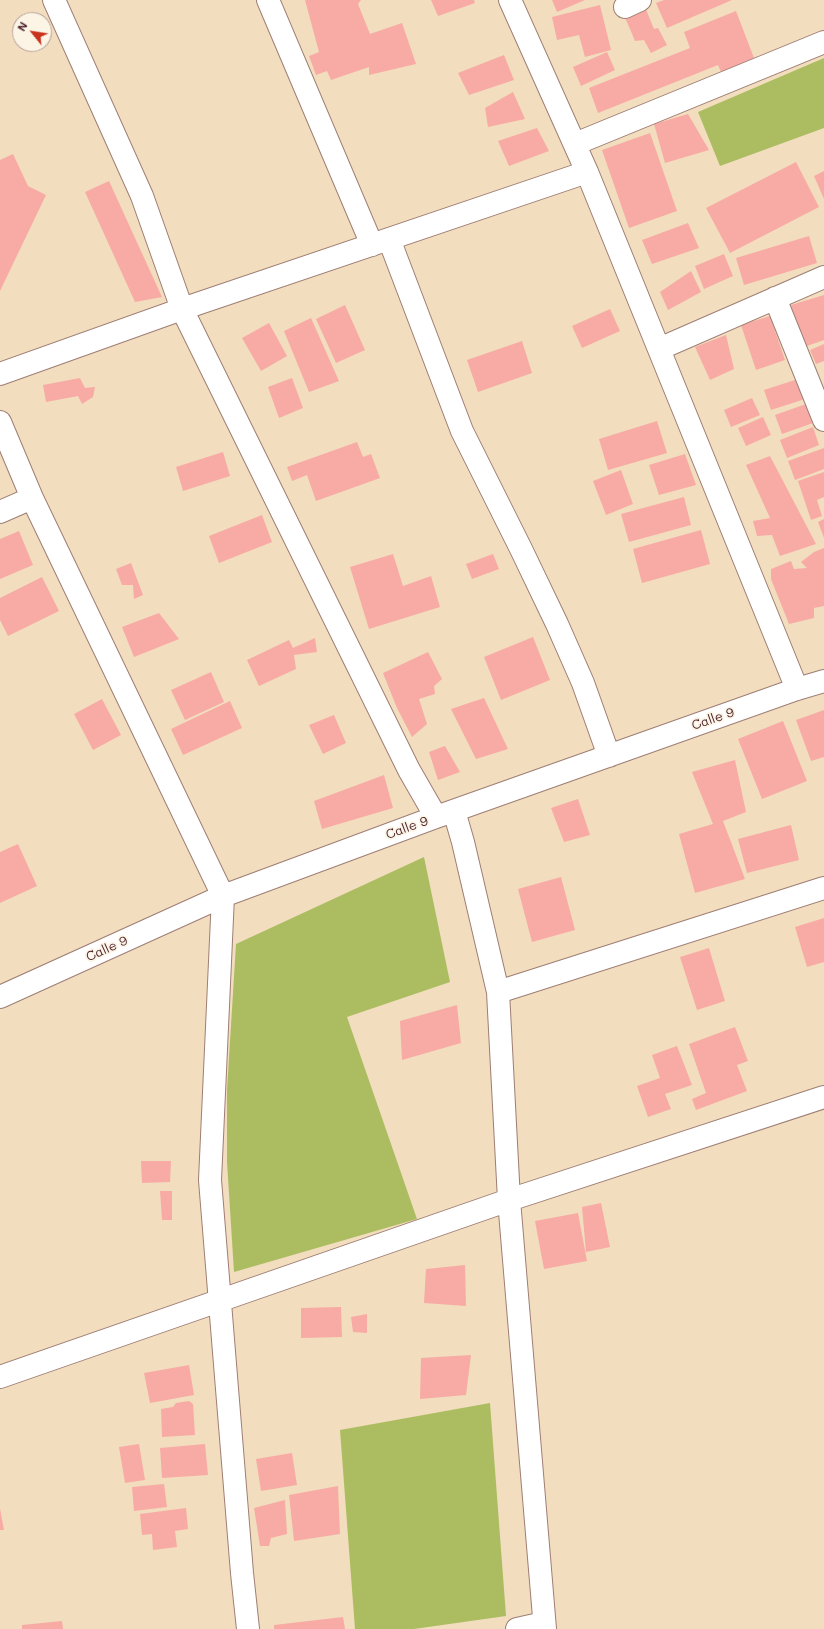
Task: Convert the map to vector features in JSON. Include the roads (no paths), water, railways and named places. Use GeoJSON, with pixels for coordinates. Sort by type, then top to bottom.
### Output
{"type":"FeatureCollection","features":[{"type":"Feature","properties":{"kind":"street"},"geometry":{"type":"LineString","coordinates":[[54,0],[142,196],[182,309],[406,763],[445,814],[462,842],[498,992],[510,1200],[545,1626],[517,1629]]}},
{"type":"Feature","properties":{"kind":"street"},"geometry":{"type":"LineString","coordinates":[[268,0],[381,242],[462,431],[557,624],[583,683],[609,756]]}},
{"type":"Feature","properties":{"kind":"street"},"geometry":{"type":"LineString","coordinates":[[510,0],[587,172],[797,690]]}},
{"type":"Feature","properties":{"kind":"street"},"geometry":{"type":"LineString","coordinates":[[575,144],[824,42]]}},
{"type":"Feature","properties":{"kind":"street"},"geometry":{"type":"LineString","coordinates":[[0,374],[182,309],[587,172]]}},
{"type":"Feature","properties":{"kind":"street"},"geometry":{"type":"LineString","coordinates":[[659,349],[824,277]]}},
{"type":"Feature","properties":{"kind":"street"},"geometry":{"type":"LineString","coordinates":[[775,298],[824,420]]}},
{"type":"Feature","properties":{"kind":"street"},"geometry":{"type":"LineString","coordinates":[[0,422],[32,498],[223,896],[210,1180],[241,1565],[248,1629]]}},
{"type":"Feature","properties":{"kind":"street"},"geometry":{"type":"LineString","coordinates":[[0,512],[32,498]]}},
{"type":"Feature","properties":{"kind":"street","name":"Calle 9"},"geometry":{"type":"LineString","coordinates":[[0,997],[223,896],[445,814],[824,681]]}},
{"type":"Feature","properties":{"kind":"street"},"geometry":{"type":"LineString","coordinates":[[498,992],[824,888]]}},
{"type":"Feature","properties":{"kind":"street"},"geometry":{"type":"LineString","coordinates":[[0,1377],[510,1200],[824,1097]]}}]}
